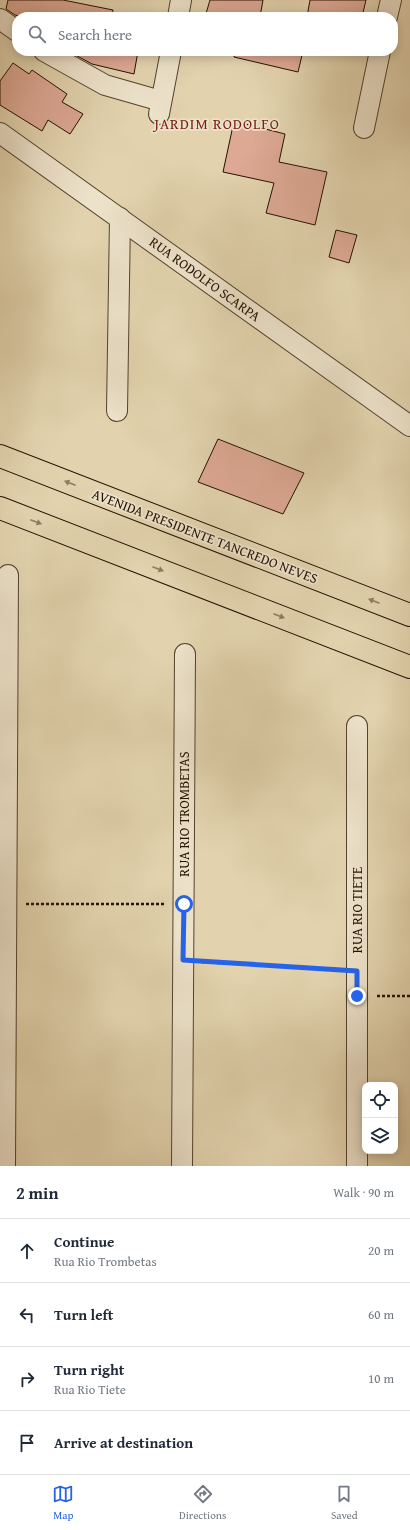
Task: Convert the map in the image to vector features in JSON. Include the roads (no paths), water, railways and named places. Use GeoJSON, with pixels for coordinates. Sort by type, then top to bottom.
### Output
{"type":"FeatureCollection","features":[{"type":"Feature","properties":{"kind":"main road","name":"AVENIDA PRESIDENTE TANCREDO NEVES"},"geometry":{"type":"LineString","coordinates":[[0,456],[410,615]]}},
{"type":"Feature","properties":{"kind":"main road"},"geometry":{"type":"LineString","coordinates":[[0,508],[410,667]]}},
{"type":"Feature","properties":{"kind":"street"},"geometry":{"type":"LineString","coordinates":[[179,12],[181,0]]}},
{"type":"Feature","properties":{"kind":"street"},"geometry":{"type":"LineString","coordinates":[[388,12],[390,0]]}},
{"type":"Feature","properties":{"kind":"street"},"geometry":{"type":"LineString","coordinates":[[0,19],[12,27]]}},
{"type":"Feature","properties":{"kind":"street"},"geometry":{"type":"LineString","coordinates":[[53,56],[105,85],[160,108],[170,56]]}},
{"type":"Feature","properties":{"kind":"street"},"geometry":{"type":"LineString","coordinates":[[364,128],[379,56]]}},
{"type":"Feature","properties":{"kind":"street","name":"RUA RODOLFO SCARPA"},"geometry":{"type":"LineString","coordinates":[[0,133],[410,426]]}},
{"type":"Feature","properties":{"kind":"street"},"geometry":{"type":"LineString","coordinates":[[117,411],[120,218]]}},
{"type":"Feature","properties":{"kind":"street"},"geometry":{"type":"LineString","coordinates":[[5,1166],[8,575]]}},
{"type":"Feature","properties":{"kind":"street","name":"RUA RIO TROMBETAS"},"geometry":{"type":"LineString","coordinates":[[182,1166],[185,654]]}},
{"type":"Feature","properties":{"kind":"street","name":"RUA RIO TIETE"},"geometry":{"type":"LineString","coordinates":[[357,726],[357,1166]]}},
{"type":"Feature","properties":{"kind":"district","name":"JARDIM RODOLFO"},"geometry":{"type":"Point","coordinates":[217,124]}}]}
